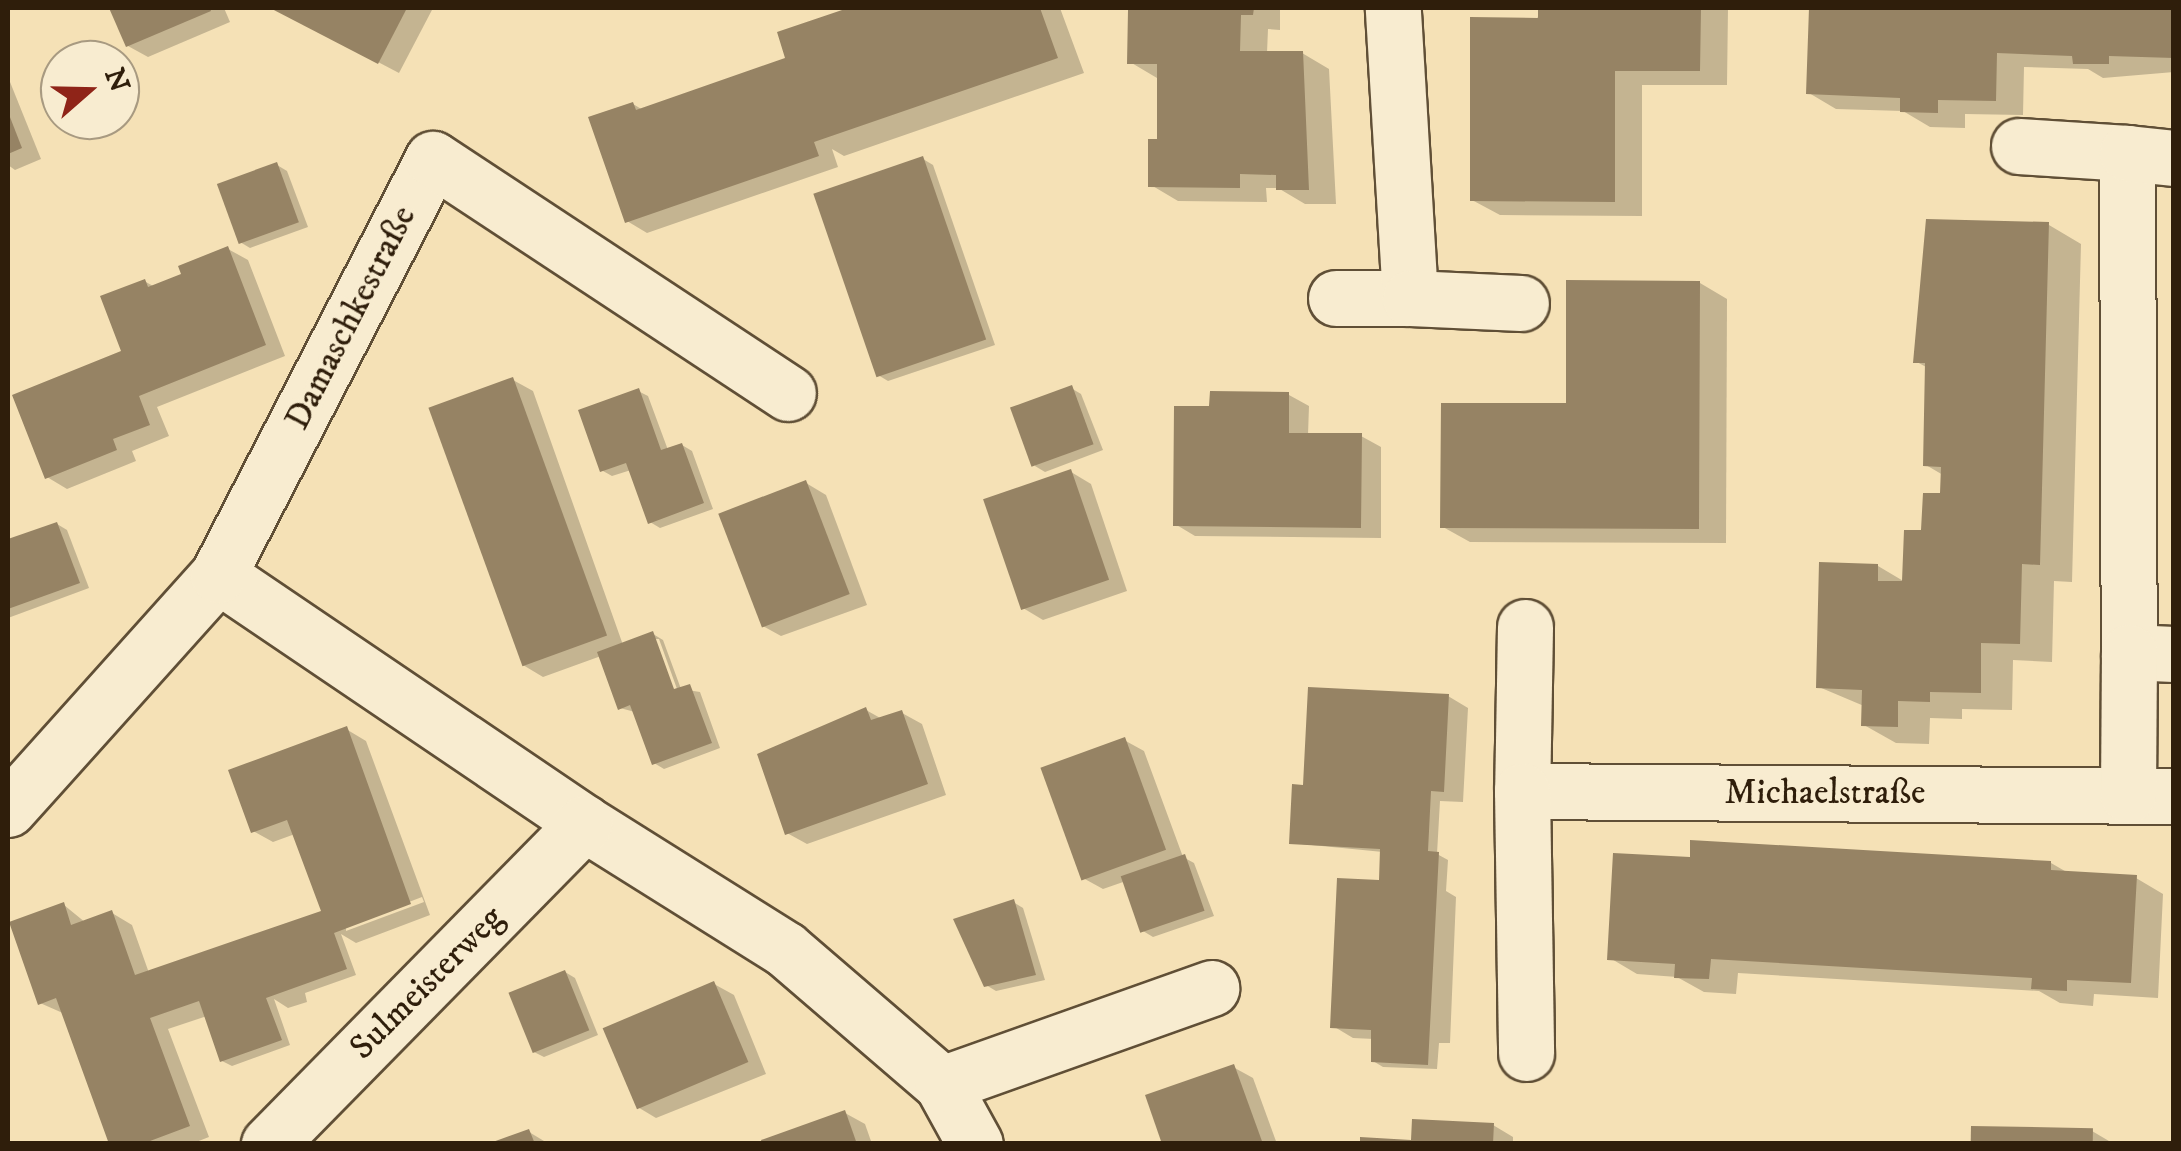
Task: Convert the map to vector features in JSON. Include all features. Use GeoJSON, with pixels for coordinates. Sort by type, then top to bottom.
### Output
{"type":"FeatureCollection","features":[{"type":"Feature","properties":{"kind":"street"},"geometry":{"type":"LineString","coordinates":[[1393,8],[1410,298]]}},
{"type":"Feature","properties":{"kind":"street","name":"Michaelstraße"},"geometry":{"type":"LineString","coordinates":[[1522,790],[2151,796],[2150,156],[2019,146]]}},
{"type":"Feature","properties":{"kind":"street","name":"Damaschkestraße"},"geometry":{"type":"LineString","coordinates":[[8,809],[218,576],[433,159],[788,392]]}},
{"type":"Feature","properties":{"kind":"street"},"geometry":{"type":"LineString","coordinates":[[1336,298],[1521,303]]}},
{"type":"Feature","properties":{"kind":"street"},"geometry":{"type":"LineString","coordinates":[[218,576],[584,823],[786,950],[942,1084],[975,1144]]}},
{"type":"Feature","properties":{"kind":"street"},"geometry":{"type":"LineString","coordinates":[[1525,627],[1522,790],[1526,1053]]}},
{"type":"Feature","properties":{"kind":"street","name":"Sulmeisterweg"},"geometry":{"type":"LineString","coordinates":[[269,1144],[584,823]]}},
{"type":"Feature","properties":{"kind":"street"},"geometry":{"type":"LineString","coordinates":[[942,1084],[1211,988]]}},
{"type":"Feature","properties":{"kind":"building"},"geometry":{"type":"Polygon","coordinates":[[[109,8],[210,8],[211,11],[140,41],[123,40],[109,8]]]}},
{"type":"Feature","properties":{"kind":"building"},"geometry":{"type":"Polygon","coordinates":[[[270,8],[407,8],[378,64],[270,8]]]}},
{"type":"Feature","properties":{"kind":"building"},"geometry":{"type":"Polygon","coordinates":[[[848,8],[1040,8],[1058,58],[814,142],[819,156],[625,223],[588,117],[633,102],[636,110],[785,58],[777,32],[848,8]]]}},
{"type":"Feature","properties":{"kind":"building"},"geometry":{"type":"Polygon","coordinates":[[[1254,8],[1253,15],[1241,15],[1240,51],[1303,51],[1309,190],[1276,190],[1276,175],[1240,174],[1240,188],[1148,187],[1148,139],[1157,139],[1157,64],[1127,64],[1128,10],[1254,8]]]}},
{"type":"Feature","properties":{"kind":"building"},"geometry":{"type":"Polygon","coordinates":[[[1538,8],[1701,8],[1700,71],[1615,71],[1615,202],[1470,201],[1470,17],[1538,18],[1538,8]]]}},
{"type":"Feature","properties":{"kind":"building"},"geometry":{"type":"Polygon","coordinates":[[[1809,8],[2174,8],[2174,58],[2109,56],[2109,64],[2073,64],[2072,56],[1997,53],[1996,101],[1938,100],[1938,113],[1900,112],[1900,98],[1806,94],[1809,8]]]}},
{"type":"Feature","properties":{"kind":"building"},"geometry":{"type":"Polygon","coordinates":[[[8,112],[22,148],[8,154],[8,112]]]}},
{"type":"Feature","properties":{"kind":"building"},"geometry":{"type":"Polygon","coordinates":[[[923,156],[986,339],[876,377],[813,194],[923,156]]]}},
{"type":"Feature","properties":{"kind":"building"},"geometry":{"type":"Polygon","coordinates":[[[277,162],[299,222],[239,244],[217,184],[277,162]]]}},
{"type":"Feature","properties":{"kind":"building"},"geometry":{"type":"Polygon","coordinates":[[[1926,219],[2049,222],[2040,565],[2022,564],[2020,644],[1981,643],[1981,693],[1930,692],[1930,702],[1898,701],[1898,727],[1861,726],[1862,690],[1816,688],[1819,562],[1878,564],[1878,581],[1902,581],[1904,530],[1921,530],[1923,493],[1940,493],[1941,467],[1923,466],[1925,363],[1913,363],[1926,219]]]}},
{"type":"Feature","properties":{"kind":"building"},"geometry":{"type":"Polygon","coordinates":[[[228,246],[266,345],[139,396],[150,425],[113,439],[117,450],[45,479],[12,395],[121,351],[100,296],[145,279],[148,287],[181,274],[178,266],[228,246]]]}},
{"type":"Feature","properties":{"kind":"building"},"geometry":{"type":"Polygon","coordinates":[[[1566,280],[1700,281],[1699,529],[1440,528],[1441,403],[1566,403],[1566,280]]]}},
{"type":"Feature","properties":{"kind":"building"},"geometry":{"type":"Polygon","coordinates":[[[513,377],[607,635],[522,666],[428,408],[513,377]]]}},
{"type":"Feature","properties":{"kind":"building"},"geometry":{"type":"Polygon","coordinates":[[[1072,385],[1094,444],[1032,467],[1010,408],[1072,385]]]}},
{"type":"Feature","properties":{"kind":"building"},"geometry":{"type":"Polygon","coordinates":[[[639,388],[661,450],[682,443],[704,503],[648,524],[626,463],[600,472],[578,410],[639,388]]]}},
{"type":"Feature","properties":{"kind":"building"},"geometry":{"type":"Polygon","coordinates":[[[1210,391],[1289,392],[1289,433],[1362,433],[1361,528],[1173,526],[1174,406],[1209,406],[1210,391]]]}},
{"type":"Feature","properties":{"kind":"building"},"geometry":{"type":"Polygon","coordinates":[[[1071,469],[1109,580],[1021,610],[983,499],[1071,469]]]}},
{"type":"Feature","properties":{"kind":"building"},"geometry":{"type":"Polygon","coordinates":[[[806,480],[850,594],[762,628],[718,514],[806,480]]]}},
{"type":"Feature","properties":{"kind":"building"},"geometry":{"type":"Polygon","coordinates":[[[57,522],[80,583],[8,609],[8,539],[57,522]]]}},
{"type":"Feature","properties":{"kind":"building"},"geometry":{"type":"Polygon","coordinates":[[[653,631],[674,689],[690,684],[712,743],[652,765],[630,705],[618,710],[597,652],[653,631]]]}},
{"type":"Feature","properties":{"kind":"building"},"geometry":{"type":"Polygon","coordinates":[[[1308,687],[1449,694],[1444,792],[1431,791],[1428,851],[1439,852],[1428,1065],[1371,1062],[1371,1030],[1330,1028],[1337,878],[1379,880],[1380,849],[1289,844],[1292,784],[1303,785],[1308,687]]]}},
{"type":"Feature","properties":{"kind":"building"},"geometry":{"type":"Polygon","coordinates":[[[866,707],[871,720],[902,710],[928,784],[785,835],[757,754],[866,707]]]}},
{"type":"Feature","properties":{"kind":"building"},"geometry":{"type":"Polygon","coordinates":[[[347,726],[411,904],[334,933],[347,969],[266,998],[282,1040],[220,1062],[199,1001],[150,1018],[190,1126],[142,1144],[109,1144],[56,998],[38,1005],[9,922],[64,902],[71,925],[112,910],[135,975],[321,911],[287,820],[251,833],[228,770],[347,726]]]}},
{"type":"Feature","properties":{"kind":"building"},"geometry":{"type":"Polygon","coordinates":[[[1125,737],[1166,850],[1081,881],[1040,768],[1125,737]]]}},
{"type":"Feature","properties":{"kind":"building"},"geometry":{"type":"Polygon","coordinates":[[[1690,840],[2051,861],[2051,870],[2137,875],[2131,983],[2067,980],[2067,991],[2031,989],[2032,978],[1711,959],[1709,979],[1674,978],[1675,964],[1607,960],[1613,853],[1690,857],[1690,840]]]}},
{"type":"Feature","properties":{"kind":"building"},"geometry":{"type":"Polygon","coordinates":[[[1185,854],[1205,911],[1140,933],[1121,876],[1185,854]]]}},
{"type":"Feature","properties":{"kind":"building"},"geometry":{"type":"Polygon","coordinates":[[[1014,899],[1036,975],[984,987],[953,919],[1014,899]]]}},
{"type":"Feature","properties":{"kind":"building"},"geometry":{"type":"Polygon","coordinates":[[[565,970],[589,1030],[533,1053],[508,993],[565,970]]]}},
{"type":"Feature","properties":{"kind":"building"},"geometry":{"type":"Polygon","coordinates":[[[714,981],[748,1062],[637,1109],[603,1028],[714,981]]]}},
{"type":"Feature","properties":{"kind":"building"},"geometry":{"type":"Polygon","coordinates":[[[1234,1064],[1263,1144],[1162,1144],[1145,1095],[1234,1064]]]}},
{"type":"Feature","properties":{"kind":"building"},"geometry":{"type":"Polygon","coordinates":[[[845,1110],[857,1144],[762,1144],[761,1140],[845,1110]]]}},
{"type":"Feature","properties":{"kind":"building"},"geometry":{"type":"Polygon","coordinates":[[[1412,1119],[1494,1123],[1493,1144],[1360,1144],[1360,1137],[1411,1140],[1412,1119]]]}},
{"type":"Feature","properties":{"kind":"building"},"geometry":{"type":"Polygon","coordinates":[[[1971,1126],[2093,1128],[2093,1144],[1971,1144],[1971,1126]]]}},
{"type":"Feature","properties":{"kind":"building"},"geometry":{"type":"Polygon","coordinates":[[[529,1129],[535,1144],[490,1144],[490,1143],[529,1129]]]}}]}
